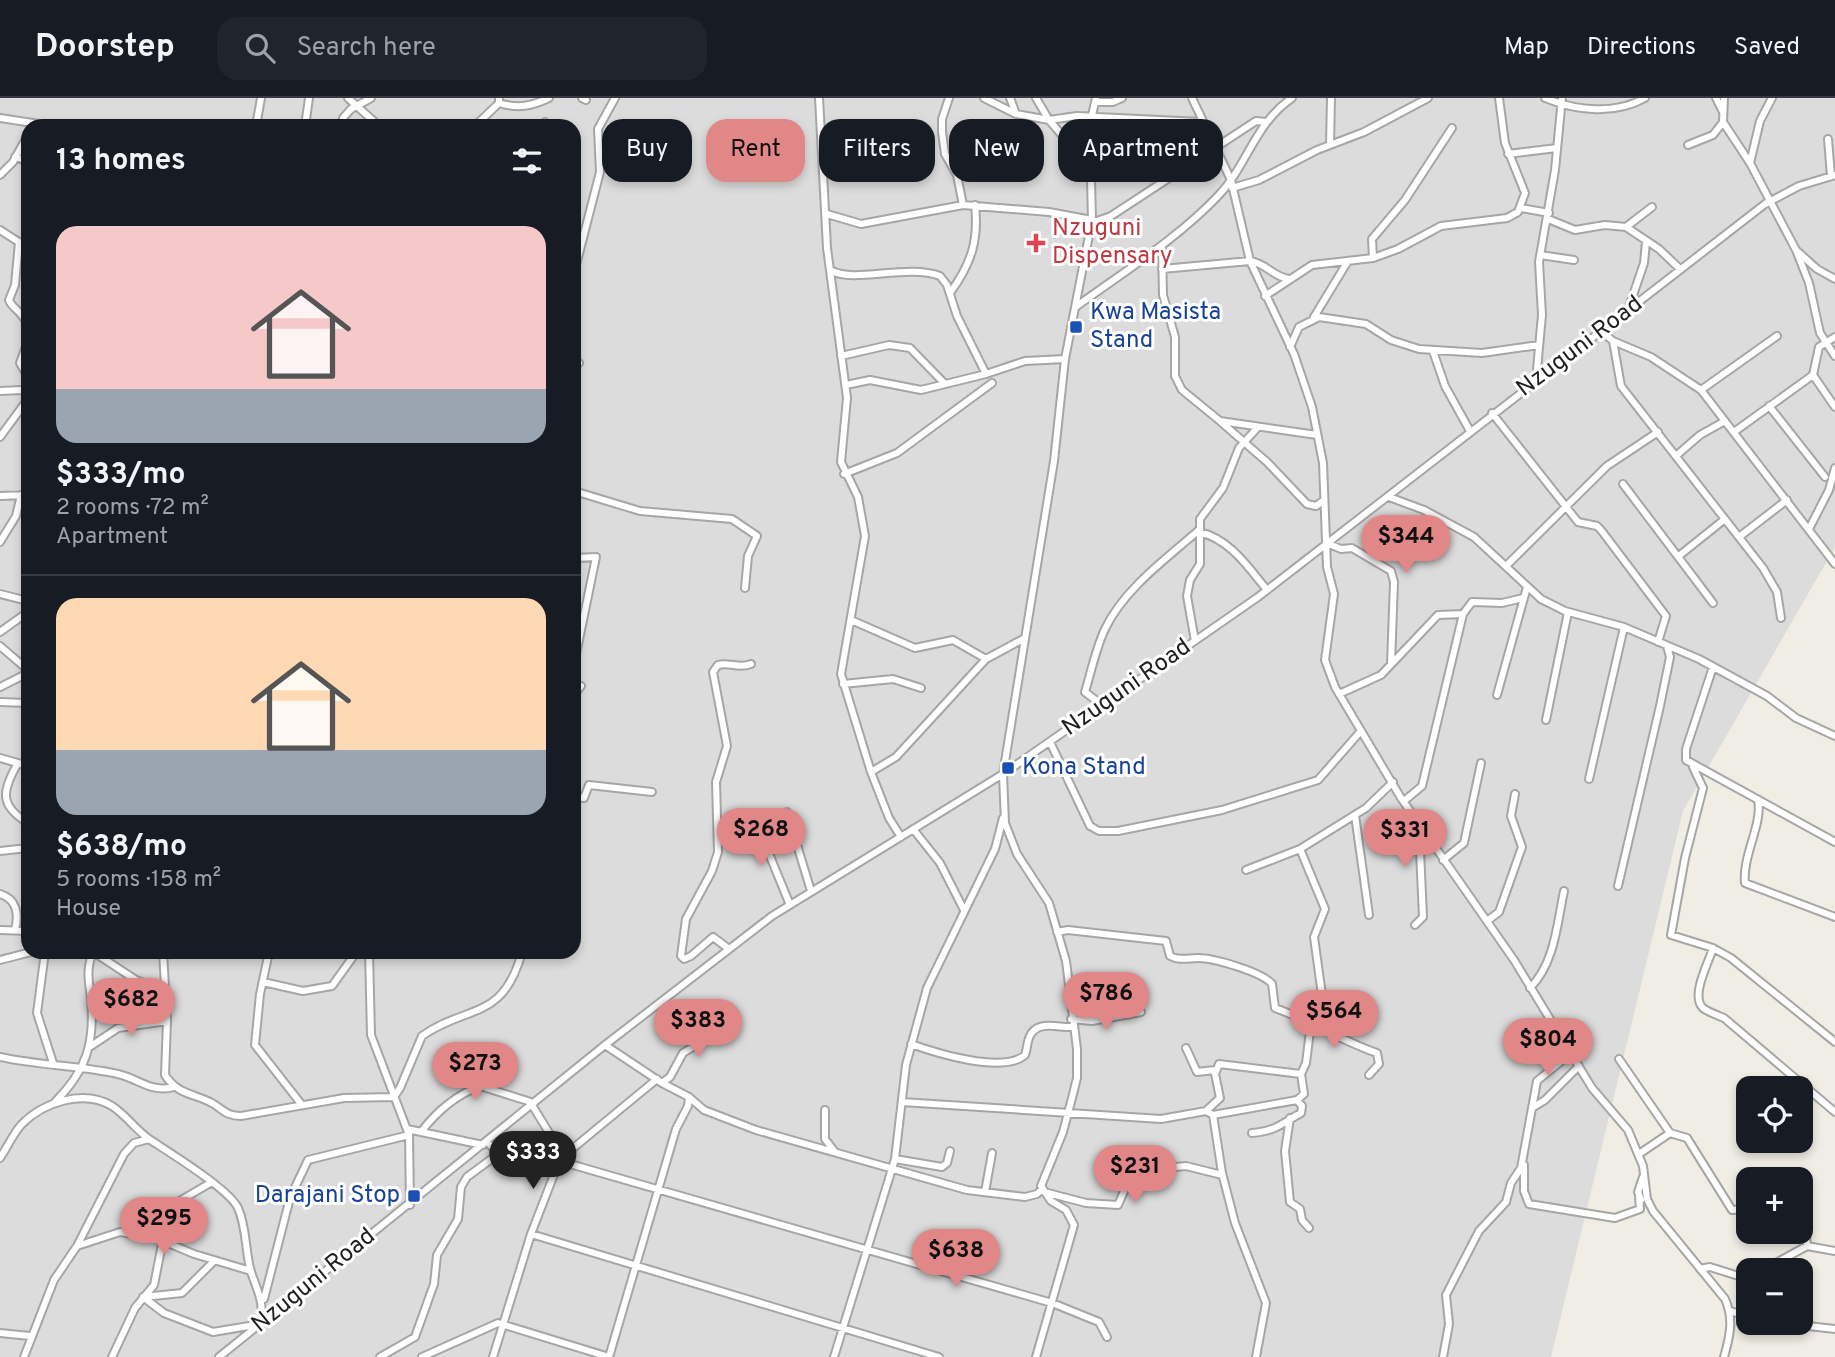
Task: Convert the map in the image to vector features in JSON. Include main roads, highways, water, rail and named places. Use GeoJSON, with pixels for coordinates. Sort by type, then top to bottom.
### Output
{"type":"FeatureCollection","features":[{"type":"Feature","properties":{"kind":"place","name":"Nzuguni Dispensary"},"geometry":{"type":"Point","coordinates":[1036,243]}},
{"type":"Feature","properties":{"kind":"place","name":"Kwa Masista Stand"},"geometry":{"type":"Point","coordinates":[1076,327]}},
{"type":"Feature","properties":{"kind":"place","name":"Kona Stand"},"geometry":{"type":"Point","coordinates":[1008,768]}},
{"type":"Feature","properties":{"kind":"place","name":"Darajani Stop"},"geometry":{"type":"Point","coordinates":[414,1196]}}]}
